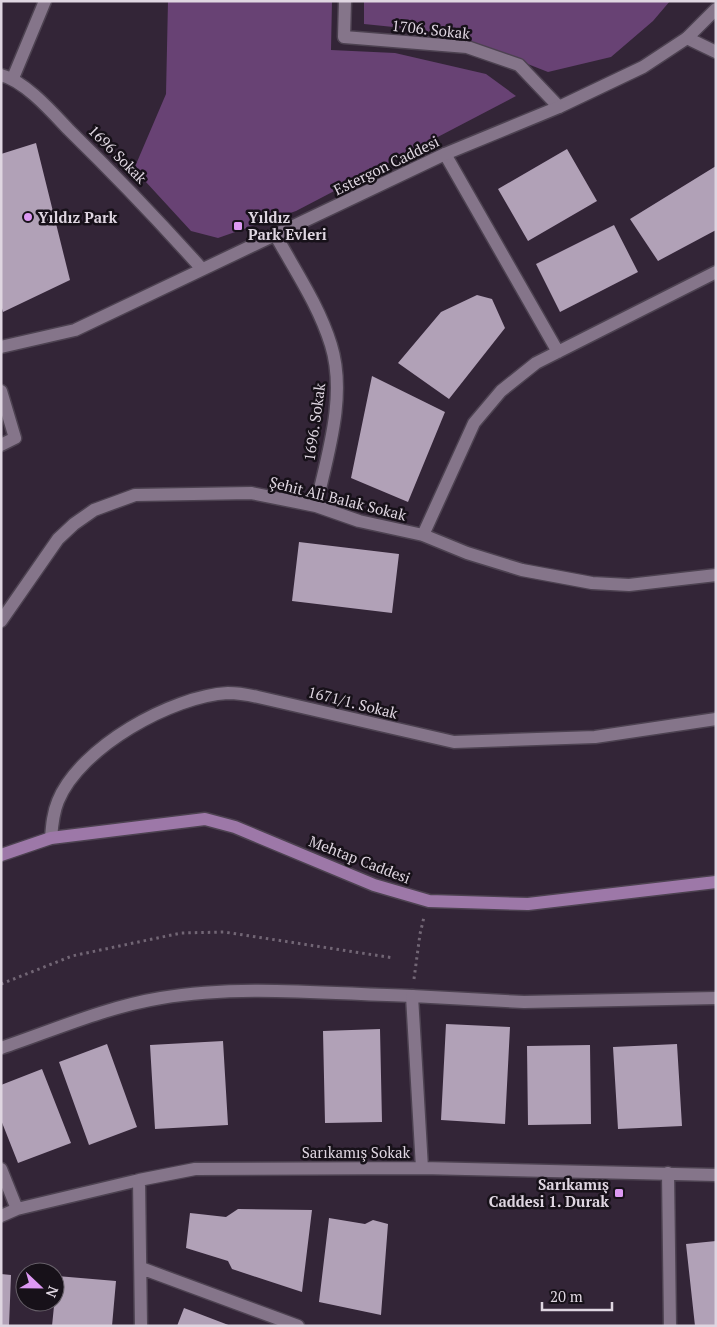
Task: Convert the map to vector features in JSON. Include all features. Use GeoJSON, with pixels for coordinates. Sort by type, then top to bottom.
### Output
{"type":"FeatureCollection","features":[{"type":"Feature","properties":{"kind":"main road","name":"Mehtap Caddesi"},"geometry":{"type":"LineString","coordinates":[[1,856],[51,838],[205,819],[235,827],[374,884],[428,902],[528,904],[716,882]]}},
{"type":"Feature","properties":{"kind":"street"},"geometry":{"type":"LineString","coordinates":[[7,77],[45,1]]}},
{"type":"Feature","properties":{"kind":"street","name":"1706. Sokak"},"geometry":{"type":"LineString","coordinates":[[345,1],[344,37],[467,47],[519,65],[559,107]]}},
{"type":"Feature","properties":{"kind":"street","name":"Estergon Caddesi"},"geometry":{"type":"LineString","coordinates":[[1,347],[75,330],[445,154],[559,107],[643,67],[687,38],[716,9]]}},
{"type":"Feature","properties":{"kind":"street"},"geometry":{"type":"LineString","coordinates":[[687,38],[716,52]]}},
{"type":"Feature","properties":{"kind":"street","name":"1696 Sokak"},"geometry":{"type":"LineString","coordinates":[[7,77],[52,112],[136,195],[202,269]]}},
{"type":"Feature","properties":{"kind":"street"},"geometry":{"type":"LineString","coordinates":[[445,154],[558,352]]}},
{"type":"Feature","properties":{"kind":"street","name":"1696. Sokak"},"geometry":{"type":"LineString","coordinates":[[276,236],[318,311],[332,346],[337,380],[334,417],[316,506]]}},
{"type":"Feature","properties":{"kind":"street"},"geometry":{"type":"LineString","coordinates":[[423,535],[474,423],[486,406],[516,377],[558,352],[716,272]]}},
{"type":"Feature","properties":{"kind":"street"},"geometry":{"type":"LineString","coordinates":[[1,391],[16,438],[1,445]]}},
{"type":"Feature","properties":{"kind":"street","name":"Şehit Ali Balak Sokak"},"geometry":{"type":"LineString","coordinates":[[1,621],[58,539],[74,524],[94,510],[116,500],[135,495],[251,493],[316,506],[359,521],[423,535],[467,553],[522,570],[592,584],[629,585],[716,575]]}},
{"type":"Feature","properties":{"kind":"street","name":"1671/1. Sokak"},"geometry":{"type":"LineString","coordinates":[[51,838],[52,818],[58,800],[80,768],[134,726],[151,716],[179,703],[203,696],[230,693],[258,697],[454,742],[595,737],[716,718]]}},
{"type":"Feature","properties":{"kind":"street"},"geometry":{"type":"LineString","coordinates":[[1,1048],[108,1010],[193,993],[225,991],[412,996],[524,1002],[716,998]]}},
{"type":"Feature","properties":{"kind":"street"},"geometry":{"type":"LineString","coordinates":[[412,996],[422,1168]]}},
{"type":"Feature","properties":{"kind":"street","name":"Sarıkamış Sokak"},"geometry":{"type":"LineString","coordinates":[[1,1216],[17,1209],[139,1180],[195,1169],[422,1168],[716,1175]]}},
{"type":"Feature","properties":{"kind":"street"},"geometry":{"type":"LineString","coordinates":[[1,1169],[17,1209]]}},
{"type":"Feature","properties":{"kind":"street"},"geometry":{"type":"LineString","coordinates":[[668,1173],[670,1326]]}},
{"type":"Feature","properties":{"kind":"street"},"geometry":{"type":"LineString","coordinates":[[139,1180],[141,1326]]}},
{"type":"Feature","properties":{"kind":"street"},"geometry":{"type":"LineString","coordinates":[[141,1268],[298,1326]]}},
{"type":"Feature","properties":{"kind":"path"},"geometry":{"type":"LineString","coordinates":[[412,996],[420,934],[428,902]]}},
{"type":"Feature","properties":{"kind":"path"},"geometry":{"type":"LineString","coordinates":[[1,984],[72,956],[181,933],[224,932],[394,958]]}},
{"type":"Feature","properties":{"kind":"shaded area"},"geometry":{"type":"Polygon","coordinates":[[[168,1],[332,1],[331,50],[395,53],[486,74],[516,96],[296,211],[218,238],[191,231],[134,169],[166,94],[168,1]]]}},
{"type":"Feature","properties":{"kind":"shaded area"},"geometry":{"type":"Polygon","coordinates":[[[364,1],[670,1],[653,21],[611,57],[548,72],[459,37],[413,29],[364,24],[364,1]]]}},
{"type":"Feature","properties":{"kind":"building","name":"Yıldız Park"},"geometry":{"type":"Polygon","coordinates":[[[36,143],[70,280],[3,312],[1,305],[1,154],[36,143]]]}},
{"type":"Feature","properties":{"kind":"building"},"geometry":{"type":"Polygon","coordinates":[[[567,149],[597,201],[528,241],[498,189],[567,149]]]}},
{"type":"Feature","properties":{"kind":"building"},"geometry":{"type":"Polygon","coordinates":[[[716,166],[716,230],[658,261],[630,219],[716,166]]]}},
{"type":"Feature","properties":{"kind":"building"},"geometry":{"type":"Polygon","coordinates":[[[614,225],[638,272],[560,312],[536,264],[614,225]]]}},
{"type":"Feature","properties":{"kind":"building"},"geometry":{"type":"Polygon","coordinates":[[[477,295],[492,299],[505,328],[449,399],[398,363],[441,312],[477,295]]]}},
{"type":"Feature","properties":{"kind":"building"},"geometry":{"type":"Polygon","coordinates":[[[372,376],[445,412],[408,502],[351,478],[372,376]]]}},
{"type":"Feature","properties":{"kind":"building"},"geometry":{"type":"Polygon","coordinates":[[[299,542],[399,554],[392,613],[292,601],[299,542]]]}},
{"type":"Feature","properties":{"kind":"building"},"geometry":{"type":"Polygon","coordinates":[[[446,1024],[510,1027],[505,1124],[441,1120],[446,1024]]]}},
{"type":"Feature","properties":{"kind":"building"},"geometry":{"type":"Polygon","coordinates":[[[380,1029],[382,1122],[325,1123],[323,1031],[380,1029]]]}},
{"type":"Feature","properties":{"kind":"building"},"geometry":{"type":"Polygon","coordinates":[[[223,1041],[228,1125],[155,1129],[150,1045],[223,1041]]]}},
{"type":"Feature","properties":{"kind":"building"},"geometry":{"type":"Polygon","coordinates":[[[107,1044],[137,1127],[89,1145],[59,1062],[107,1044]]]}},
{"type":"Feature","properties":{"kind":"building"},"geometry":{"type":"Polygon","coordinates":[[[677,1044],[682,1126],[618,1129],[613,1047],[677,1044]]]}},
{"type":"Feature","properties":{"kind":"building"},"geometry":{"type":"Polygon","coordinates":[[[590,1045],[591,1124],[528,1125],[527,1046],[590,1045]]]}},
{"type":"Feature","properties":{"kind":"building"},"geometry":{"type":"Polygon","coordinates":[[[42,1069],[71,1143],[18,1163],[1,1120],[1,1085],[42,1069]]]}},
{"type":"Feature","properties":{"kind":"building"},"geometry":{"type":"Polygon","coordinates":[[[238,1209],[312,1210],[302,1292],[232,1269],[228,1261],[186,1248],[190,1213],[226,1217],[238,1209]]]}},
{"type":"Feature","properties":{"kind":"building"},"geometry":{"type":"Polygon","coordinates":[[[329,1218],[365,1224],[373,1220],[388,1224],[381,1315],[319,1302],[329,1218]]]}},
{"type":"Feature","properties":{"kind":"building"},"geometry":{"type":"Polygon","coordinates":[[[716,1241],[716,1326],[695,1326],[686,1244],[716,1241]]]}},
{"type":"Feature","properties":{"kind":"building"},"geometry":{"type":"Polygon","coordinates":[[[1,1274],[11,1275],[9,1326],[1,1326],[1,1274]]]}},
{"type":"Feature","properties":{"kind":"building"},"geometry":{"type":"Polygon","coordinates":[[[65,1277],[116,1281],[112,1326],[52,1326],[53,1312],[65,1312],[65,1277]]]}},
{"type":"Feature","properties":{"kind":"building"},"geometry":{"type":"Polygon","coordinates":[[[184,1308],[231,1326],[177,1326],[184,1308]]]}},
{"type":"Feature","properties":{"kind":"place","name":"Yıldız Park"},"geometry":{"type":"Point","coordinates":[28,217]}},
{"type":"Feature","properties":{"kind":"place","name":"Yıldız Park Evleri"},"geometry":{"type":"Point","coordinates":[238,226]}},
{"type":"Feature","properties":{"kind":"place","name":"Sarıkamış Caddesi 1. Durak"},"geometry":{"type":"Point","coordinates":[619,1193]}}]}
